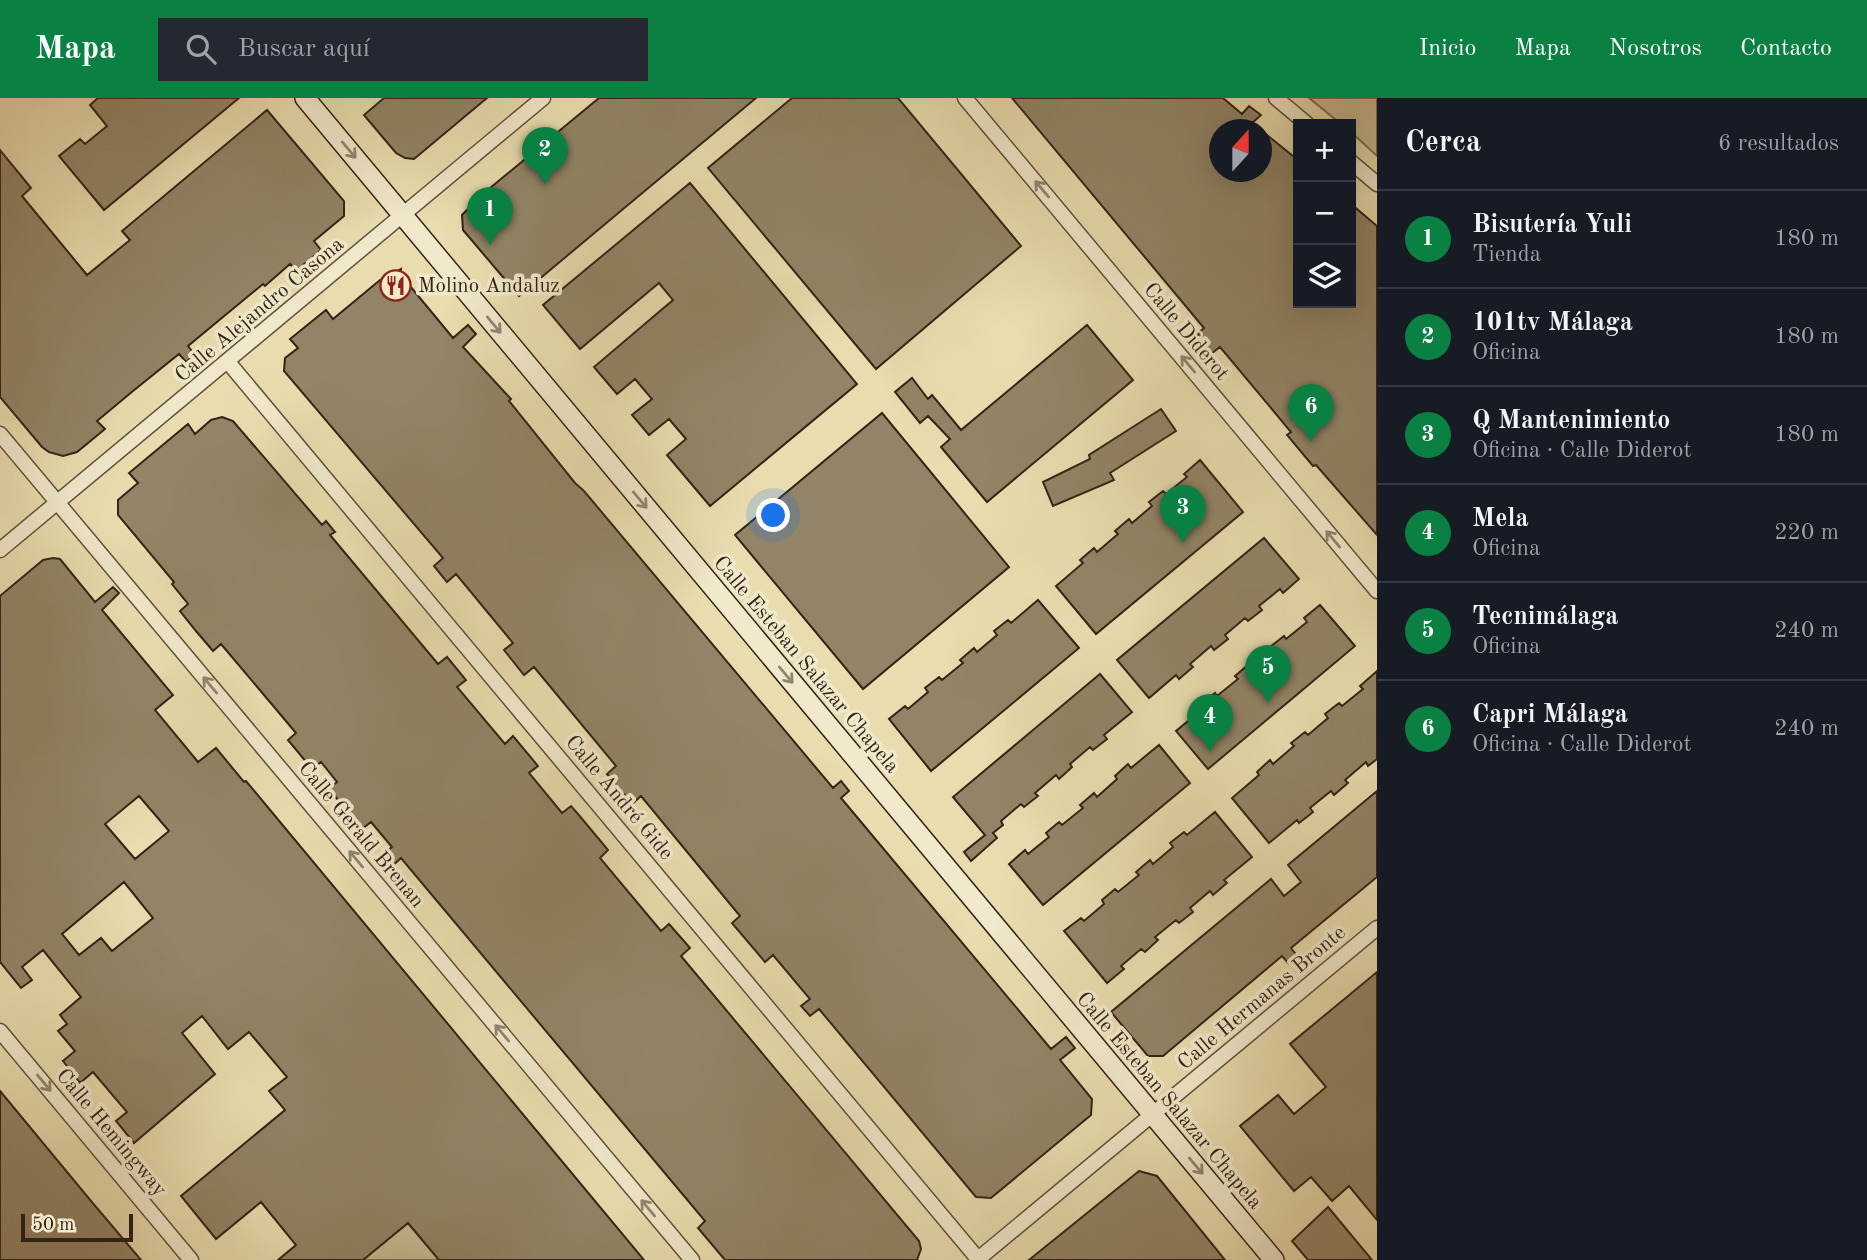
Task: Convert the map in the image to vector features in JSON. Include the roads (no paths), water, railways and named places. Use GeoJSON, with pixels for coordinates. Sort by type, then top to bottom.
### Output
{"type":"FeatureCollection","features":[{"type":"Feature","properties":{"kind":"street","name":"Calle Esteban Salazar Chapela"},"geometry":{"type":"LineString","coordinates":[[305,98],[1274,1260]]}},
{"type":"Feature","properties":{"kind":"street","name":"Calle Alejandro Casona"},"geometry":{"type":"LineString","coordinates":[[0,550],[543,98]]}},
{"type":"Feature","properties":{"kind":"street","name":"Calle Diderot"},"geometry":{"type":"LineString","coordinates":[[965,98],[1377,591]]}},
{"type":"Feature","properties":{"kind":"street"},"geometry":{"type":"LineString","coordinates":[[1276,98],[1301,119]]}},
{"type":"Feature","properties":{"kind":"street"},"geometry":{"type":"LineString","coordinates":[[1356,166],[1377,184]]}},
{"type":"Feature","properties":{"kind":"street","name":"Calle André Gide"},"geometry":{"type":"LineString","coordinates":[[228,362],[978,1259]]}},
{"type":"Feature","properties":{"kind":"street","name":"Calle Gerald Brenan"},"geometry":{"type":"LineString","coordinates":[[0,434],[692,1260]]}},
{"type":"Feature","properties":{"kind":"street","name":"Calle Hermanas Bronte"},"geometry":{"type":"LineString","coordinates":[[978,1259],[1377,928]]}},
{"type":"Feature","properties":{"kind":"street","name":"Calle Hemingway"},"geometry":{"type":"LineString","coordinates":[[0,1031],[191,1260]]}},
{"type":"Feature","properties":{"kind":"place","name":"101tv Málaga"},"geometry":{"type":"Point","coordinates":[545,185]}},
{"type":"Feature","properties":{"kind":"place","name":"Bisutería Yuli"},"geometry":{"type":"Point","coordinates":[490,245]}},
{"type":"Feature","properties":{"kind":"place","name":"Molino Andaluz"},"geometry":{"type":"Point","coordinates":[395,285]}},
{"type":"Feature","properties":{"kind":"place","name":"Capri Málaga"},"geometry":{"type":"Point","coordinates":[1311,442]}},
{"type":"Feature","properties":{"kind":"place","name":"Q Mantenimiento"},"geometry":{"type":"Point","coordinates":[1183,543]}},
{"type":"Feature","properties":{"kind":"place","name":"Tecnimálaga"},"geometry":{"type":"Point","coordinates":[1268,703]}},
{"type":"Feature","properties":{"kind":"place","name":"Mela"},"geometry":{"type":"Point","coordinates":[1210,752]}}]}
